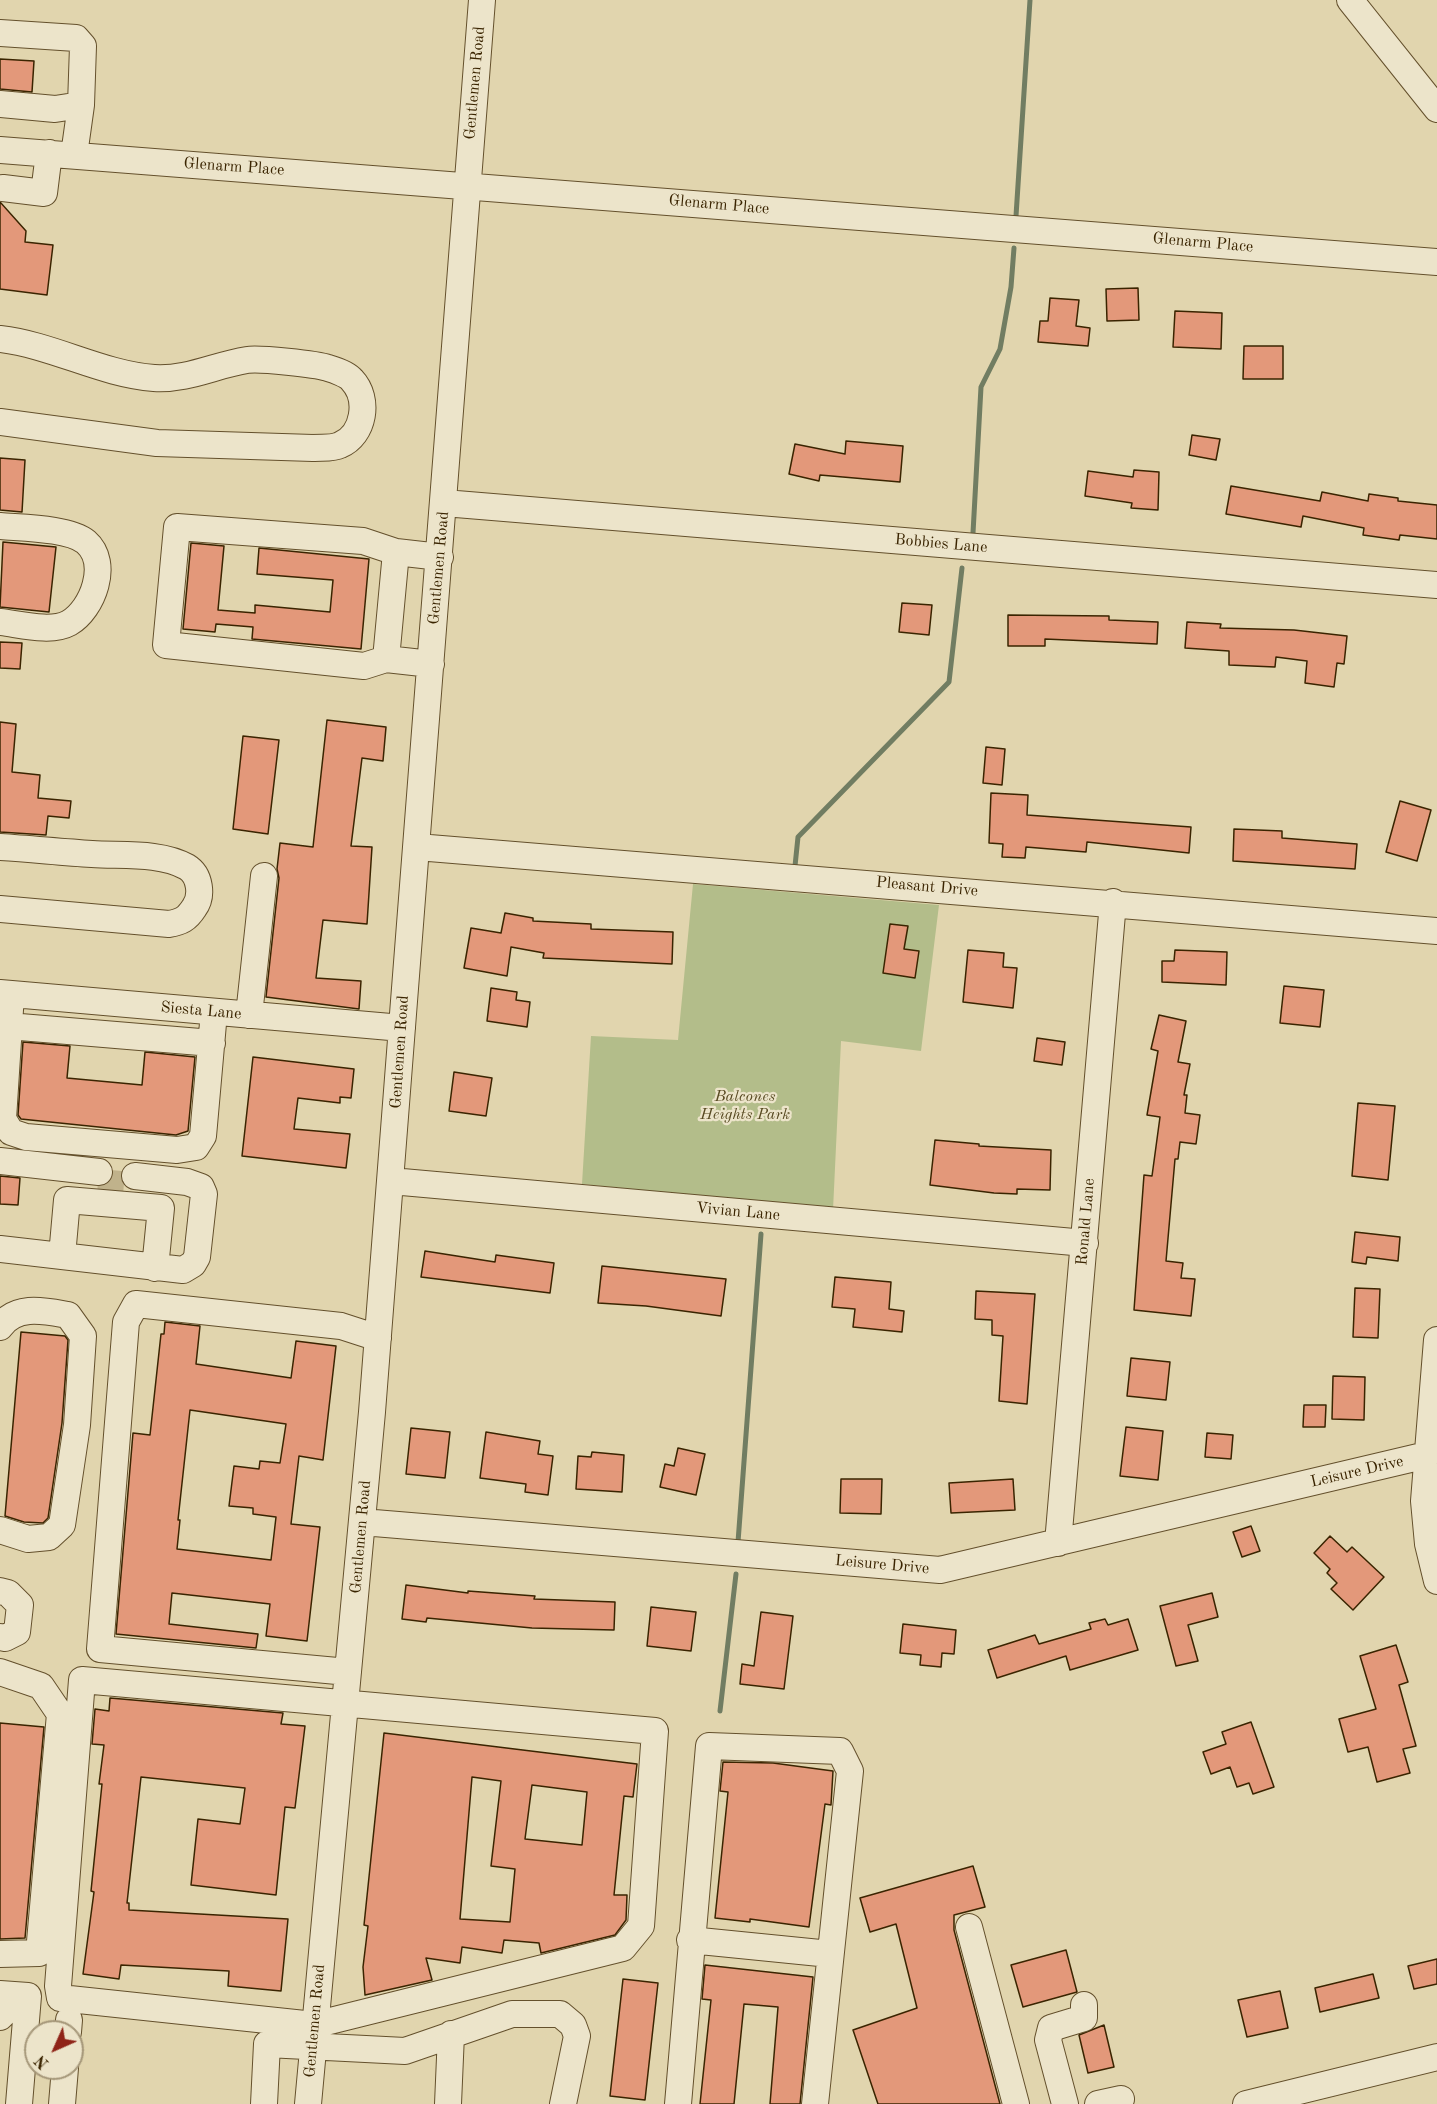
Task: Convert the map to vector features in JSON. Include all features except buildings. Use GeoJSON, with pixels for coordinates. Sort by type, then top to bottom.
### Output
{"type":"FeatureCollection","features":[{"type":"Feature","properties":{"kind":"street","name":"Gentlemen Road"},"geometry":{"type":"LineString","coordinates":[[308,2104],[391,1181],[482,0]]}},
{"type":"Feature","properties":{"kind":"street"},"geometry":{"type":"LineString","coordinates":[[1350,0],[1437,109]]}},
{"type":"Feature","properties":{"kind":"street"},"geometry":{"type":"LineString","coordinates":[[0,33],[76,38],[83,46],[81,105],[44,193],[2,188],[3,150]]}},
{"type":"Feature","properties":{"kind":"street"},"geometry":{"type":"LineString","coordinates":[[0,104],[55,109],[81,105]]}},
{"type":"Feature","properties":{"kind":"street","name":"Glenarm Place"},"geometry":{"type":"LineString","coordinates":[[3,150],[1437,262]]}},
{"type":"Feature","properties":{"kind":"street"},"geometry":{"type":"LineString","coordinates":[[0,339],[48,348],[121,372],[154,378],[191,376],[249,359],[327,368],[351,379],[361,394],[363,416],[352,437],[338,446],[313,448],[157,442],[0,423]]}},
{"type":"Feature","properties":{"kind":"street","name":"Bobbies Lane"},"geometry":{"type":"LineString","coordinates":[[444,502],[1437,585]]}},
{"type":"Feature","properties":{"kind":"street"},"geometry":{"type":"LineString","coordinates":[[0,526],[69,534],[86,543],[96,558],[99,576],[81,611],[68,623],[50,627],[0,622]]}},
{"type":"Feature","properties":{"kind":"street"},"geometry":{"type":"LineString","coordinates":[[431,664],[386,659],[364,666],[166,645],[177,527],[363,541],[396,552],[440,557]]}},
{"type":"Feature","properties":{"kind":"street"},"geometry":{"type":"LineString","coordinates":[[386,659],[396,552]]}},
{"type":"Feature","properties":{"kind":"street"},"geometry":{"type":"LineString","coordinates":[[0,847],[159,858],[189,868],[195,874],[200,889],[197,905],[188,917],[180,922],[168,924],[0,909]]}},
{"type":"Feature","properties":{"kind":"street","name":"Pleasant Drive"},"geometry":{"type":"LineString","coordinates":[[417,847],[1113,902],[1437,931]]}},
{"type":"Feature","properties":{"kind":"street"},"geometry":{"type":"LineString","coordinates":[[249,1015],[264,876]]}},
{"type":"Feature","properties":{"kind":"street","name":"Ronald Lane"},"geometry":{"type":"LineString","coordinates":[[1058,1543],[1113,902]]}},
{"type":"Feature","properties":{"kind":"street"},"geometry":{"type":"LineString","coordinates":[[5,994],[8,1026],[3,1119],[16,1135],[49,1139],[177,1150],[196,1147],[203,1136],[214,1012]]}},
{"type":"Feature","properties":{"kind":"street","name":"Siesta Lane"},"geometry":{"type":"LineString","coordinates":[[5,994],[402,1028]]}},
{"type":"Feature","properties":{"kind":"street"},"geometry":{"type":"LineString","coordinates":[[8,1026],[212,1043]]}},
{"type":"Feature","properties":{"kind":"street"},"geometry":{"type":"LineString","coordinates":[[0,1161],[93,1175]]}},
{"type":"Feature","properties":{"kind":"street"},"geometry":{"type":"LineString","coordinates":[[0,1249],[183,1270],[193,1264],[197,1257],[204,1194],[201,1186],[140,1180]]}},
{"type":"Feature","properties":{"kind":"street","name":"Vivian Lane"},"geometry":{"type":"LineString","coordinates":[[391,1181],[1084,1243]]}},
{"type":"Feature","properties":{"kind":"street"},"geometry":{"type":"LineString","coordinates":[[62,1257],[67,1200],[161,1208],[155,1268]]}},
{"type":"Feature","properties":{"kind":"street"},"geometry":{"type":"LineString","coordinates":[[348,1672],[100,1649],[126,1322],[136,1304],[340,1326],[378,1338]]}},
{"type":"Feature","properties":{"kind":"street"},"geometry":{"type":"LineString","coordinates":[[0,1327],[4,1321],[29,1309],[68,1314],[83,1336],[77,1425],[62,1525],[49,1537],[28,1539],[0,1530]]}},
{"type":"Feature","properties":{"kind":"street"},"geometry":{"type":"LineString","coordinates":[[1437,1340],[1424,1501],[1428,1544],[1437,1581]]}},
{"type":"Feature","properties":{"kind":"street","name":"Leisure Drive"},"geometry":{"type":"LineString","coordinates":[[362,1522],[940,1570],[1427,1455]]}},
{"type":"Feature","properties":{"kind":"street"},"geometry":{"type":"LineString","coordinates":[[0,1591],[8,1593],[20,1605],[17,1632],[5,1638],[0,1637]]}},
{"type":"Feature","properties":{"kind":"street"},"geometry":{"type":"LineString","coordinates":[[0,1672],[41,1686],[60,1714],[39,1953],[0,1954]]}},
{"type":"Feature","properties":{"kind":"street"},"geometry":{"type":"LineString","coordinates":[[264,2104],[267,2044],[314,2035],[623,1948],[641,1926],[655,1731],[82,1680],[58,1986],[60,1998],[314,2035],[405,2051],[512,2014],[560,2014],[573,2025],[578,2036],[563,2104]]}},
{"type":"Feature","properties":{"kind":"street"},"geometry":{"type":"LineString","coordinates":[[678,2104],[690,1940],[709,1746],[840,1751],[850,1771],[815,2104]]}},
{"type":"Feature","properties":{"kind":"street"},"geometry":{"type":"LineString","coordinates":[[969,1928],[1016,2104]]}},
{"type":"Feature","properties":{"kind":"street"},"geometry":{"type":"LineString","coordinates":[[690,1940],[830,1954]]}},
{"type":"Feature","properties":{"kind":"street"},"geometry":{"type":"LineString","coordinates":[[0,2017],[14,2003],[7,1995]]}},
{"type":"Feature","properties":{"kind":"street"},"geometry":{"type":"LineString","coordinates":[[7,1995],[28,1996],[19,2104]]}},
{"type":"Feature","properties":{"kind":"street"},"geometry":{"type":"LineString","coordinates":[[1065,2104],[1048,2040],[1051,2028],[1084,2018],[1084,2005]]}},
{"type":"Feature","properties":{"kind":"street"},"geometry":{"type":"LineString","coordinates":[[448,2104],[451,2034]]}},
{"type":"Feature","properties":{"kind":"street"},"geometry":{"type":"LineString","coordinates":[[1246,2104],[1437,2057]]}},
{"type":"Feature","properties":{"kind":"street"},"geometry":{"type":"LineString","coordinates":[[62,2104],[64,2080]]}},
{"type":"Feature","properties":{"kind":"green space","name":"Balcones Heights Park"},"geometry":{"type":"Polygon","coordinates":[[[693,884],[939,905],[921,1051],[841,1041],[833,1210],[582,1184],[591,1036],[678,1040],[693,884]]]}},
{"type":"Feature","properties":{"kind":"waterway"},"geometry":{"type":"LineString","coordinates":[[1016,216],[1030,0]]}},
{"type":"Feature","properties":{"kind":"waterway"},"geometry":{"type":"LineString","coordinates":[[973,533],[981,387],[1000,349],[1011,287],[1014,248]]}},
{"type":"Feature","properties":{"kind":"waterway"},"geometry":{"type":"LineString","coordinates":[[795,866],[798,837],[949,682],[962,568]]}},
{"type":"Feature","properties":{"kind":"waterway"},"geometry":{"type":"LineString","coordinates":[[738,1542],[761,1234]]}},
{"type":"Feature","properties":{"kind":"waterway"},"geometry":{"type":"LineString","coordinates":[[720,1711],[736,1574]]}},
{"type":"Feature","properties":{"kind":"tunnel"},"geometry":{"type":"LineString","coordinates":[[98,1182],[134,1185]]}}]}
